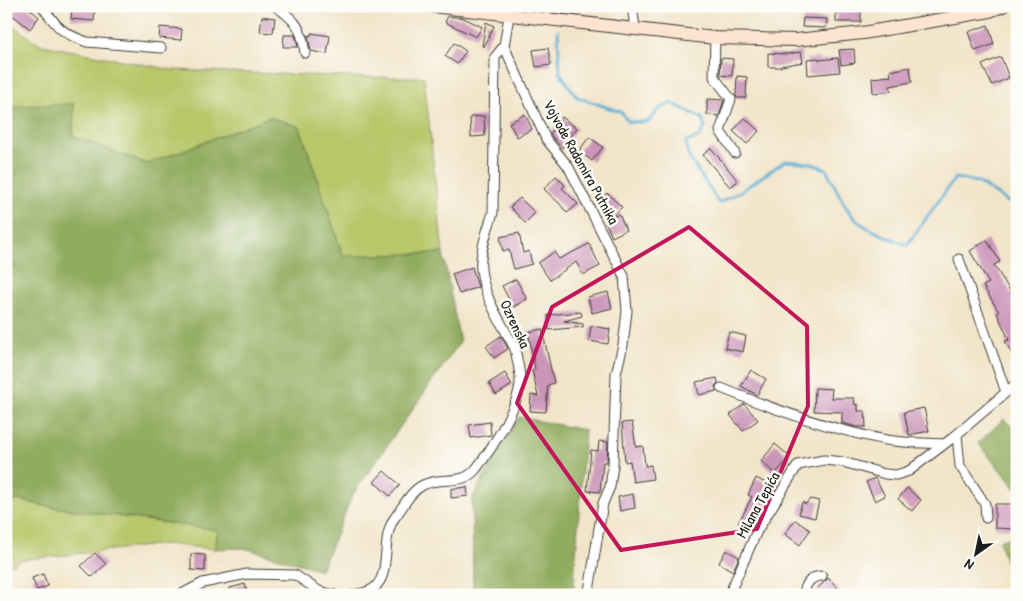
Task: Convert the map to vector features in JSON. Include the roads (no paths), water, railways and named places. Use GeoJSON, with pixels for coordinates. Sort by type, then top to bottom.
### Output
{"type":"FeatureCollection","features":[{"type":"Feature","properties":{"kind":"main road"},"geometry":{"type":"LineString","coordinates":[[432,6],[715,38],[796,40],[853,34],[990,11],[1003,6]]}},
{"type":"Feature","properties":{"kind":"street"},"geometry":{"type":"LineString","coordinates":[[42,6],[59,29],[87,42],[161,48]]}},
{"type":"Feature","properties":{"kind":"street"},"geometry":{"type":"LineString","coordinates":[[275,6],[292,19],[303,34],[305,53]]}},
{"type":"Feature","properties":{"kind":"street"},"geometry":{"type":"LineString","coordinates":[[632,6],[635,28]]}},
{"type":"Feature","properties":{"kind":"street"},"geometry":{"type":"LineString","coordinates":[[504,46],[509,16]]}},
{"type":"Feature","properties":{"kind":"street"},"geometry":{"type":"LineString","coordinates":[[715,38],[714,77],[731,99],[720,131],[735,153]]}},
{"type":"Feature","properties":{"kind":"street","name":"Vojvode Radomira Putnika"},"geometry":{"type":"LineString","coordinates":[[504,46],[546,139],[568,166],[624,276],[627,311],[623,345],[616,374],[613,465],[610,487],[603,503],[589,591]]}},
{"type":"Feature","properties":{"kind":"street","name":"Ozrenska"},"geometry":{"type":"LineString","coordinates":[[354,595],[370,590],[379,582],[386,568],[387,535],[391,522],[413,492],[424,485],[442,479],[456,480],[467,478],[486,453],[515,405],[520,380],[515,347],[492,308],[484,287],[481,266],[486,234],[492,213],[495,57],[504,46]]}},
{"type":"Feature","properties":{"kind":"street"},"geometry":{"type":"LineString","coordinates":[[959,259],[1006,392]]}},
{"type":"Feature","properties":{"kind":"street","name":"Milana Tepića"},"geometry":{"type":"LineString","coordinates":[[729,595],[757,531],[798,465],[824,460],[843,462],[886,474],[896,475],[909,471],[956,435],[1017,383]]}},
{"type":"Feature","properties":{"kind":"street"},"geometry":{"type":"LineString","coordinates":[[721,388],[760,404],[840,430],[888,440],[944,444]]}},
{"type":"Feature","properties":{"kind":"street"},"geometry":{"type":"LineString","coordinates":[[956,435],[960,466],[985,504],[986,518]]}},
{"type":"Feature","properties":{"kind":"street"},"geometry":{"type":"LineString","coordinates":[[180,595],[203,583],[247,574],[295,575],[319,591],[334,595]]}},
{"type":"Feature","properties":{"kind":"street"},"geometry":{"type":"LineString","coordinates":[[803,595],[808,581],[815,576],[822,576]]}},
{"type":"Feature","properties":{"kind":"waterway"},"geometry":{"type":"LineString","coordinates":[[558,6],[558,14]]}},
{"type":"Feature","properties":{"kind":"waterway"},"geometry":{"type":"LineString","coordinates":[[558,31],[560,73],[577,97],[621,112],[629,122],[648,122],[658,110],[671,103],[702,118],[705,127],[699,137],[686,142],[688,156],[719,203],[741,191],[785,161],[810,163],[826,169],[842,201],[858,222],[871,230],[907,245],[955,178],[977,182],[1010,203],[1017,210]]}}]}
